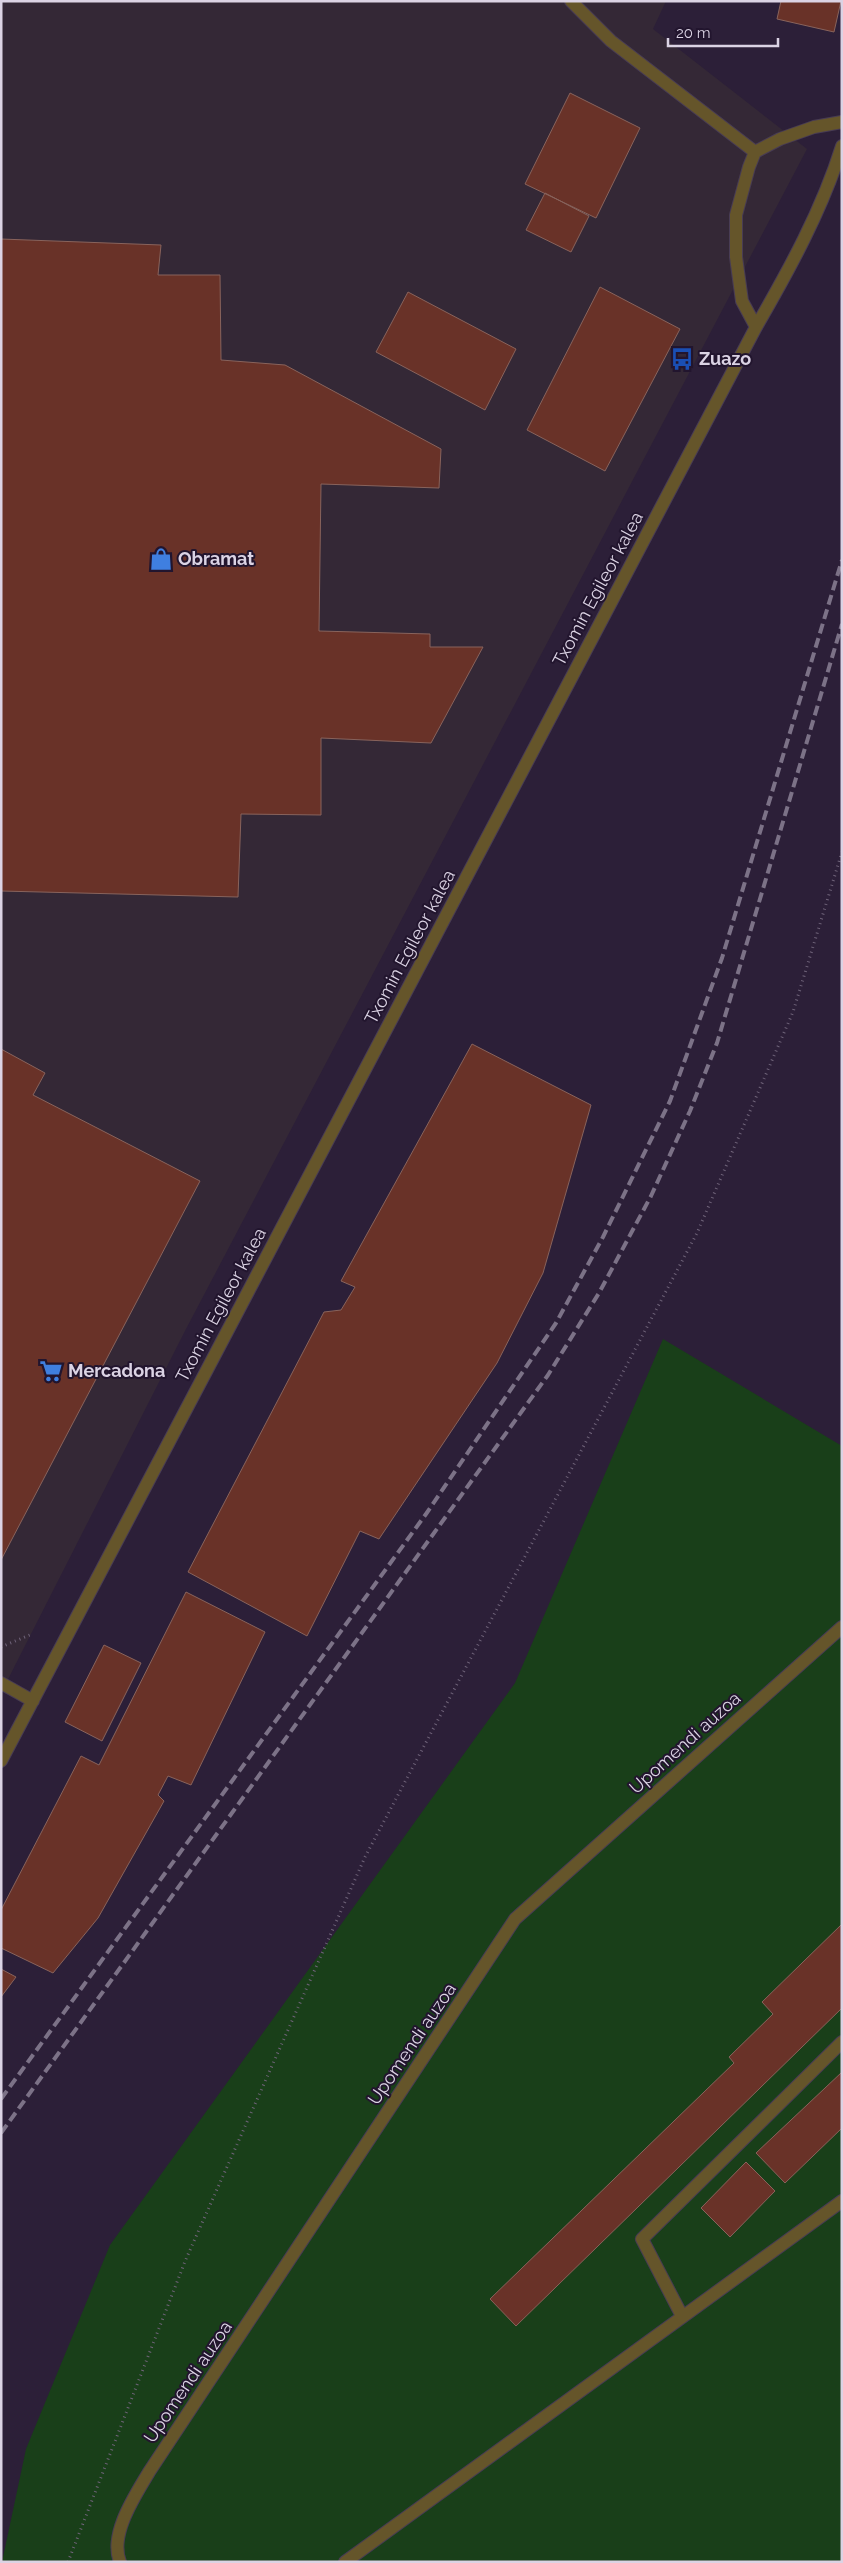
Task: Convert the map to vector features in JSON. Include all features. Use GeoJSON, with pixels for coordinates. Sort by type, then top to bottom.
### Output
{"type":"FeatureCollection","features":[{"type":"Feature","properties":{"kind":"street"},"geometry":{"type":"LineString","coordinates":[[571,1],[611,41],[755,152]]}},
{"type":"Feature","properties":{"kind":"street"},"geometry":{"type":"LineString","coordinates":[[756,327],[742,301],[736,257],[736,215],[755,152],[780,139],[814,127],[842,122]]}},
{"type":"Feature","properties":{"kind":"street","name":"Txomin Egileor kalea"},"geometry":{"type":"LineString","coordinates":[[1,1761],[756,327],[792,264],[835,167],[842,146]]}},
{"type":"Feature","properties":{"kind":"street","name":"Upomendi auzoa"},"geometry":{"type":"LineString","coordinates":[[120,2562],[118,2556],[122,2520],[148,2472],[515,1920],[842,1627]]}},
{"type":"Feature","properties":{"kind":"street"},"geometry":{"type":"LineString","coordinates":[[1,1683],[33,1701]]}},
{"type":"Feature","properties":{"kind":"street"},"geometry":{"type":"LineString","coordinates":[[682,2316],[642,2239],[842,2042]]}},
{"type":"Feature","properties":{"kind":"street"},"geometry":{"type":"LineString","coordinates":[[345,2562],[842,2201]]}},
{"type":"Feature","properties":{"kind":"path"},"geometry":{"type":"LineString","coordinates":[[68,2562],[186,2259],[365,1857],[697,1233],[793,1012],[842,852]]}},
{"type":"Feature","properties":{"kind":"path"},"geometry":{"type":"LineString","coordinates":[[1,1647],[32,1634]]}},
{"type":"Feature","properties":{"kind":"shaded area"},"geometry":{"type":"Polygon","coordinates":[[[1,1],[666,1],[653,29],[807,149],[186,1329],[1,1693],[1,1]]]}},
{"type":"Feature","properties":{"kind":"green space"},"geometry":{"type":"Polygon","coordinates":[[[663,1339],[842,1446],[842,2562],[2,2562],[26,2449],[110,2245],[515,1683],[663,1339]]]}},
{"type":"Feature","properties":{"kind":"building"},"geometry":{"type":"Polygon","coordinates":[[[781,1],[841,1],[834,32],[777,19],[781,1]]]}},
{"type":"Feature","properties":{"kind":"building"},"geometry":{"type":"Polygon","coordinates":[[[570,93],[640,128],[596,218],[525,184],[570,93]]]}},
{"type":"Feature","properties":{"kind":"building"},"geometry":{"type":"Polygon","coordinates":[[[545,193],[589,216],[571,252],[526,230],[545,193]]]}},
{"type":"Feature","properties":{"kind":"building","name":"Obramat"},"geometry":{"type":"Polygon","coordinates":[[[1,239],[161,245],[158,275],[220,275],[221,360],[285,365],[441,449],[439,488],[321,484],[319,631],[430,634],[430,647],[483,647],[431,743],[321,738],[321,815],[241,814],[238,897],[1,891],[1,239]]]}},
{"type":"Feature","properties":{"kind":"building"},"geometry":{"type":"Polygon","coordinates":[[[600,287],[680,329],[605,471],[527,430],[600,287]]]}},
{"type":"Feature","properties":{"kind":"building"},"geometry":{"type":"Polygon","coordinates":[[[408,292],[516,349],[485,410],[376,352],[408,292]]]}},
{"type":"Feature","properties":{"kind":"building"},"geometry":{"type":"Polygon","coordinates":[[[472,1044],[591,1105],[543,1273],[497,1363],[379,1539],[360,1531],[307,1636],[188,1572],[324,1312],[341,1310],[355,1287],[341,1281],[472,1044]]]}},
{"type":"Feature","properties":{"kind":"building","name":"Mercadona"},"geometry":{"type":"Polygon","coordinates":[[[1,1049],[45,1073],[33,1095],[200,1181],[1,1560],[1,1049]]]}},
{"type":"Feature","properties":{"kind":"building"},"geometry":{"type":"Polygon","coordinates":[[[186,1592],[265,1632],[191,1785],[168,1776],[158,1795],[164,1801],[98,1918],[53,1973],[1,1948],[1,1910],[81,1756],[99,1765],[186,1592]]]}},
{"type":"Feature","properties":{"kind":"building"},"geometry":{"type":"Polygon","coordinates":[[[104,1645],[141,1663],[102,1741],[65,1722],[104,1645]]]}},
{"type":"Feature","properties":{"kind":"building"},"geometry":{"type":"Polygon","coordinates":[[[842,1924],[842,2008],[516,2326],[490,2299],[734,2063],[729,2057],[773,2014],[762,2002],[842,1924]]]}},
{"type":"Feature","properties":{"kind":"building"},"geometry":{"type":"Polygon","coordinates":[[[1,1969],[16,1977],[1,1997],[1,1969]]]}},
{"type":"Feature","properties":{"kind":"building"},"geometry":{"type":"Polygon","coordinates":[[[842,2072],[842,2128],[785,2183],[756,2153],[842,2072]]]}},
{"type":"Feature","properties":{"kind":"building"},"geometry":{"type":"Polygon","coordinates":[[[746,2162],[775,2191],[730,2237],[701,2208],[746,2162]]]}},
{"type":"Feature","properties":{"kind":"railway"},"geometry":{"type":"LineString","coordinates":[[1,2099],[426,1514],[556,1323],[603,1237],[670,1101],[722,958],[842,560]]}},
{"type":"Feature","properties":{"kind":"railway"},"geometry":{"type":"LineString","coordinates":[[1,2133],[548,1375],[599,1293],[651,1196],[690,1111],[717,1043],[842,624]]}},
{"type":"Feature","properties":{"kind":"place","name":"Zuazo"},"geometry":{"type":"Point","coordinates":[682,359]}},
{"type":"Feature","properties":{"kind":"place","name":"Obramat"},"geometry":{"type":"Point","coordinates":[161,559]}},
{"type":"Feature","properties":{"kind":"place","name":"Mercadona"},"geometry":{"type":"Point","coordinates":[51,1371]}}]}
